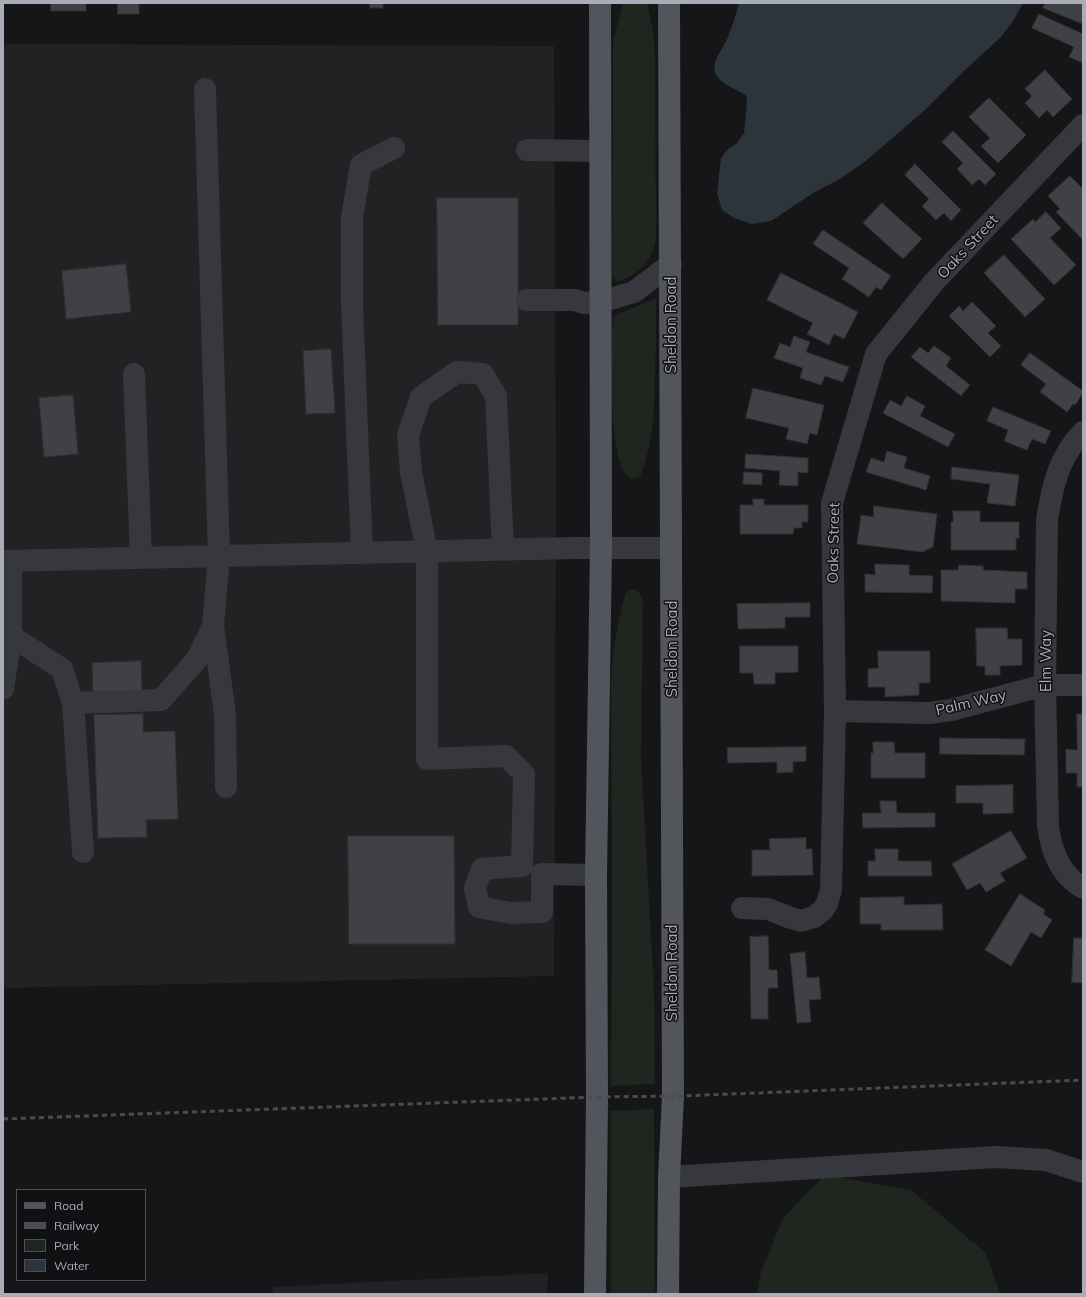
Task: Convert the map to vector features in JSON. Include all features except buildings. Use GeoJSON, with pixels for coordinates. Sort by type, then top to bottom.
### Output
{"type":"FeatureCollection","features":[{"type":"Feature","properties":{"kind":"main road"},"geometry":{"type":"LineString","coordinates":[[595,1294],[597,1098],[596,874],[601,548],[600,3]]}},
{"type":"Feature","properties":{"kind":"main road","name":"Sheldon Road"},"geometry":{"type":"LineString","coordinates":[[668,1294],[669,1177],[673,1096],[669,3]]}},
{"type":"Feature","properties":{"kind":"street"},"geometry":{"type":"LineString","coordinates":[[205,89],[219,556],[213,626],[225,714],[226,787]]}},
{"type":"Feature","properties":{"kind":"street","name":"Oaks Street"},"geometry":{"type":"LineString","coordinates":[[742,908],[768,909],[801,921],[814,917],[823,910],[831,890],[835,711],[832,503],[876,354],[934,282],[1083,125]]}},
{"type":"Feature","properties":{"kind":"street"},"geometry":{"type":"LineString","coordinates":[[362,553],[352,304],[352,217],[361,165],[394,148]]}},
{"type":"Feature","properties":{"kind":"street"},"geometry":{"type":"LineString","coordinates":[[527,150],[600,151]]}},
{"type":"Feature","properties":{"kind":"street"},"geometry":{"type":"LineString","coordinates":[[527,300],[575,300],[584,302],[600,302],[634,292],[670,264]]}},
{"type":"Feature","properties":{"kind":"street"},"geometry":{"type":"LineString","coordinates":[[503,550],[496,396],[483,374],[457,372],[421,397],[408,435],[411,472],[427,552],[427,759],[506,756],[524,774],[522,866]]}},
{"type":"Feature","properties":{"kind":"street"},"geometry":{"type":"LineString","coordinates":[[134,374],[141,558]]}},
{"type":"Feature","properties":{"kind":"street","name":"Elm Way"},"geometry":{"type":"LineString","coordinates":[[1083,432],[1070,448],[1061,463],[1051,494],[1047,520],[1045,686],[1048,826],[1050,840],[1061,868],[1069,877],[1083,888]]}},
{"type":"Feature","properties":{"kind":"street"},"geometry":{"type":"LineString","coordinates":[[3,690],[11,636],[7,561],[601,548],[671,548]]}},
{"type":"Feature","properties":{"kind":"street"},"geometry":{"type":"LineString","coordinates":[[73,703],[161,700],[197,659],[213,626]]}},
{"type":"Feature","properties":{"kind":"street"},"geometry":{"type":"LineString","coordinates":[[11,636],[62,670],[73,703],[83,852]]}},
{"type":"Feature","properties":{"kind":"street","name":"Palm Way"},"geometry":{"type":"LineString","coordinates":[[835,711],[930,713],[951,710],[1045,686],[1083,684]]}},
{"type":"Feature","properties":{"kind":"street"},"geometry":{"type":"LineString","coordinates":[[542,874],[542,912],[511,913],[479,907],[475,888],[482,869],[522,866],[542,874],[596,874]]}},
{"type":"Feature","properties":{"kind":"street"},"geometry":{"type":"LineString","coordinates":[[669,1177],[996,1157],[1046,1160],[1083,1172]]}},
{"type":"Feature","properties":{"kind":"shaded area"},"geometry":{"type":"Polygon","coordinates":[[[3,44],[554,46],[556,498],[554,976],[3,988],[3,44]]]}},
{"type":"Feature","properties":{"kind":"shaded area"},"geometry":{"type":"Polygon","coordinates":[[[548,1273],[547,1294],[273,1294],[273,1287],[548,1273]]]}},
{"type":"Feature","properties":{"kind":"green space"},"geometry":{"type":"Polygon","coordinates":[[[623,3],[647,3],[653,30],[655,55],[656,240],[649,260],[632,275],[617,282],[612,276],[613,42],[623,3]]]}},
{"type":"Feature","properties":{"kind":"green space"},"geometry":{"type":"Polygon","coordinates":[[[655,299],[656,356],[651,438],[645,464],[640,477],[632,479],[627,476],[621,464],[614,425],[612,401],[613,320],[618,314],[655,299]]]}},
{"type":"Feature","properties":{"kind":"green space"},"geometry":{"type":"Polygon","coordinates":[[[635,589],[643,600],[641,758],[654,990],[655,1084],[611,1086],[612,660],[620,615],[626,592],[635,589]]]}},
{"type":"Feature","properties":{"kind":"green space"},"geometry":{"type":"Polygon","coordinates":[[[654,1109],[655,1294],[611,1294],[611,1111],[654,1109]]]}},
{"type":"Feature","properties":{"kind":"green space"},"geometry":{"type":"Polygon","coordinates":[[[825,1175],[911,1190],[986,1253],[1000,1294],[757,1294],[761,1272],[783,1218],[825,1175]]]}},
{"type":"Feature","properties":{"kind":"water"},"geometry":{"type":"Polygon","coordinates":[[[739,3],[1023,3],[1013,21],[1001,37],[926,109],[867,160],[840,179],[813,193],[771,221],[752,224],[734,218],[722,210],[717,193],[721,158],[728,149],[737,143],[744,133],[747,102],[746,95],[728,86],[719,79],[714,69],[729,34],[739,3]]]}},
{"type":"Feature","properties":{"kind":"railway"},"geometry":{"type":"LineString","coordinates":[[3,1119],[597,1097],[681,1096],[1083,1080]]}}]}
